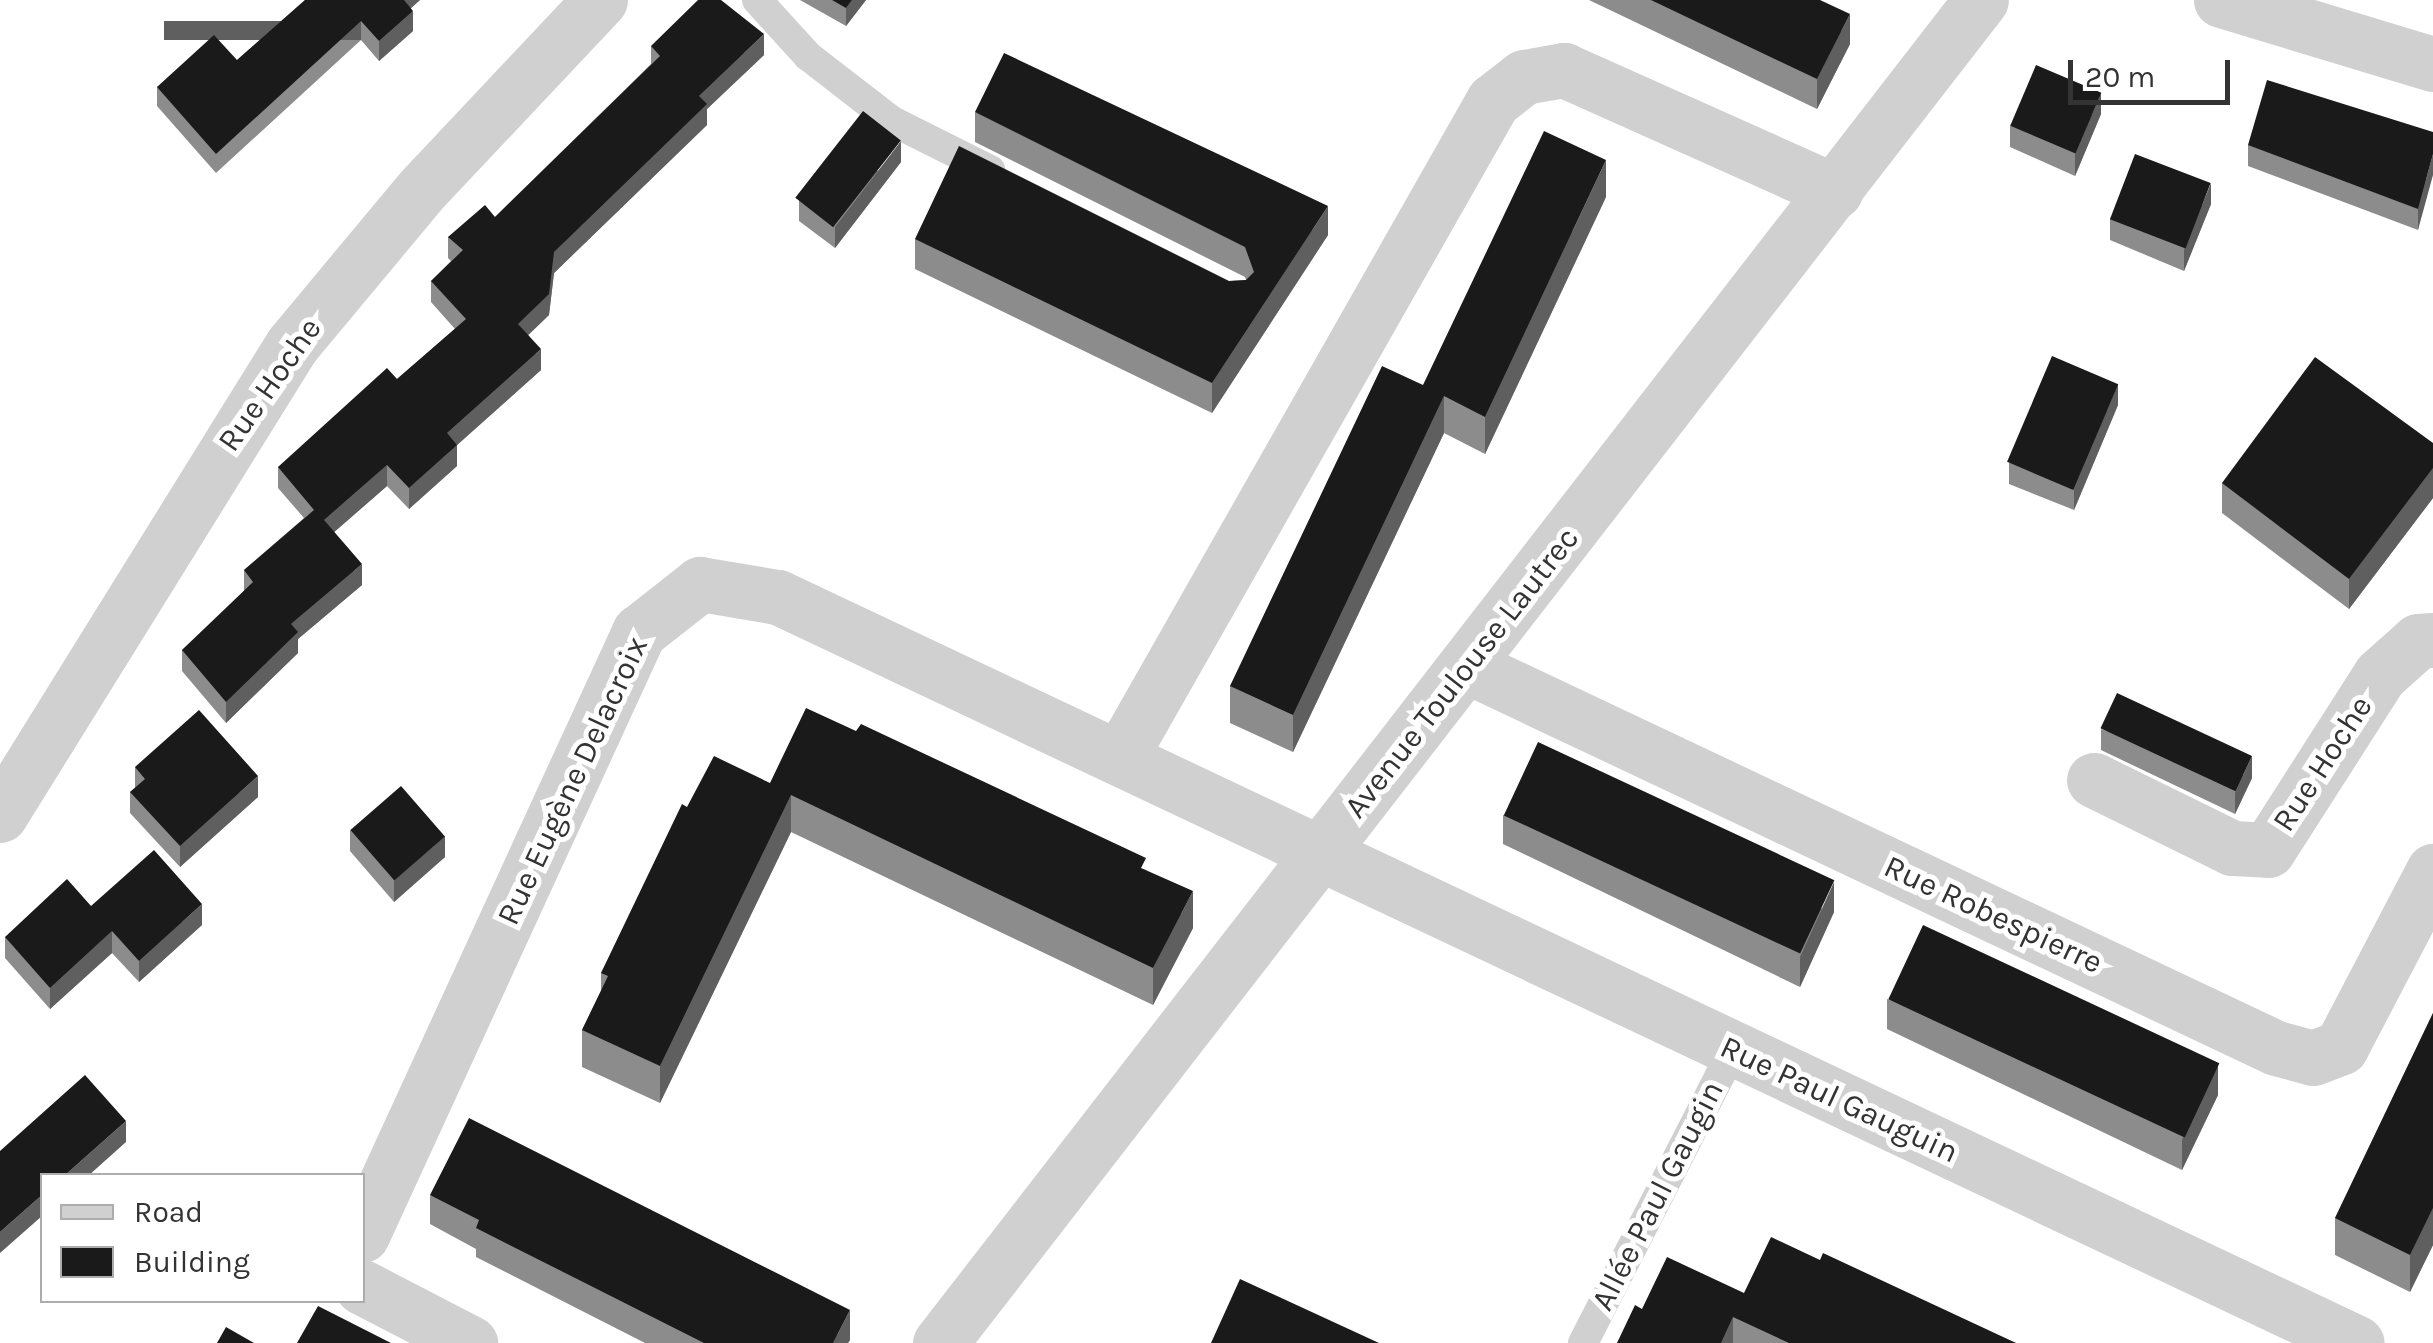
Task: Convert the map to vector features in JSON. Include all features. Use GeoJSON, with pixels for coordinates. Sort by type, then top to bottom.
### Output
{"type":"FeatureCollection","features":[{"type":"Feature","properties":{"kind":"street","name":"Rue Hoche"},"geometry":{"type":"LineString","coordinates":[[0,815],[292,345],[423,188],[600,0]]}},
{"type":"Feature","properties":{"kind":"street","name":"Avenue Toulouse Lautrec"},"geometry":{"type":"LineString","coordinates":[[940,1343],[1469,667],[1981,0]]}},
{"type":"Feature","properties":{"kind":"street"},"geometry":{"type":"LineString","coordinates":[[2221,0],[2433,64]]}},
{"type":"Feature","properties":{"kind":"street"},"geometry":{"type":"LineString","coordinates":[[1120,757],[1493,101],[1524,77],[1564,70],[1835,191]]}},
{"type":"Feature","properties":{"kind":"street","name":"Rue Eugène Delacroix"},"geometry":{"type":"LineString","coordinates":[[365,1228],[640,632],[700,584],[778,597],[1322,853]]}},
{"type":"Feature","properties":{"kind":"street","name":"Rue Hoche"},"geometry":{"type":"LineString","coordinates":[[2094,780],[2232,848],[2268,850],[2380,675],[2418,640],[2433,640]]}},
{"type":"Feature","properties":{"kind":"street","name":"Rue Robespierre"},"geometry":{"type":"LineString","coordinates":[[1469,667],[2276,1048],[2312,1058],[2341,1046],[2433,871]]}},
{"type":"Feature","properties":{"kind":"street","name":"Rue Paul Gauguin"},"geometry":{"type":"LineString","coordinates":[[1322,853],[2357,1343]]}},
{"type":"Feature","properties":{"kind":"street"},"geometry":{"type":"LineString","coordinates":[[365,1289],[470,1343]]}},
{"type":"Feature","properties":{"kind":"lane"},"geometry":{"type":"LineString","coordinates":[[758,0],[808,56],[892,121],[1013,182]]}},
{"type":"Feature","properties":{"kind":"lane","name":"Allée Paul Gaugin"},"geometry":{"type":"LineString","coordinates":[[1584,1343],[1733,1050]]}},
{"type":"Feature","properties":{"kind":"building"},"geometry":{"type":"Polygon","coordinates":[[[305,0],[404,0],[413,11],[379,41],[361,21],[216,154],[157,87],[214,35],[237,60],[305,0]]]}},
{"type":"Feature","properties":{"kind":"building"},"geometry":{"type":"Polygon","coordinates":[[[698,0],[721,0],[764,34],[699,96],[707,104],[554,252],[549,294],[518,324],[541,349],[447,433],[457,445],[409,488],[387,465],[324,520],[362,564],[291,624],[298,632],[226,702],[182,650],[253,582],[244,570],[314,510],[278,467],[387,368],[397,379],[466,319],[431,281],[463,250],[448,237],[485,205],[495,217],[660,56],[651,46],[698,0]]]}},
{"type":"Feature","properties":{"kind":"building"},"geometry":{"type":"Polygon","coordinates":[[[832,0],[852,0],[846,8],[832,0]]]}},
{"type":"Feature","properties":{"kind":"building"},"geometry":{"type":"Polygon","coordinates":[[[1651,0],[1820,0],[1850,14],[1817,79],[1651,0]]]}},
{"type":"Feature","properties":{"kind":"building"},"geometry":{"type":"Polygon","coordinates":[[[1004,53],[1328,206],[1212,383],[915,239],[959,146],[1229,281],[1246,280],[1254,272],[1245,247],[975,112],[1004,53]]]}},
{"type":"Feature","properties":{"kind":"building"},"geometry":{"type":"Polygon","coordinates":[[[2036,65],[2101,93],[2076,153],[2010,126],[2036,65]]]}},
{"type":"Feature","properties":{"kind":"building"},"geometry":{"type":"Polygon","coordinates":[[[2267,80],[2433,132],[2433,154],[2418,209],[2248,145],[2267,80]]]}},
{"type":"Feature","properties":{"kind":"building"},"geometry":{"type":"Polygon","coordinates":[[[863,111],[901,141],[833,227],[795,198],[863,111]]]}},
{"type":"Feature","properties":{"kind":"building"},"geometry":{"type":"Polygon","coordinates":[[[1544,131],[1606,160],[1485,417],[1444,396],[1293,715],[1230,686],[1382,366],[1423,385],[1544,131]]]}},
{"type":"Feature","properties":{"kind":"building"},"geometry":{"type":"Polygon","coordinates":[[[2135,154],[2211,183],[2186,248],[2110,219],[2135,154]]]}},
{"type":"Feature","properties":{"kind":"building"},"geometry":{"type":"Polygon","coordinates":[[[2052,356],[2118,384],[2073,490],[2007,462],[2052,356]]]}},
{"type":"Feature","properties":{"kind":"building"},"geometry":{"type":"Polygon","coordinates":[[[2315,357],[2433,443],[2433,468],[2349,579],[2222,483],[2315,357]]]}},
{"type":"Feature","properties":{"kind":"building"},"geometry":{"type":"Polygon","coordinates":[[[2117,693],[2252,756],[2236,791],[2101,728],[2117,693]]]}},
{"type":"Feature","properties":{"kind":"building"},"geometry":{"type":"Polygon","coordinates":[[[806,708],[856,731],[861,724],[1146,858],[1141,868],[1193,891],[1153,968],[791,795],[660,1066],[582,1030],[608,976],[601,973],[682,804],[687,807],[714,756],[770,783],[806,708]]]}},
{"type":"Feature","properties":{"kind":"building"},"geometry":{"type":"Polygon","coordinates":[[[199,710],[258,776],[180,846],[130,792],[145,779],[135,767],[199,710]]]}},
{"type":"Feature","properties":{"kind":"building"},"geometry":{"type":"Polygon","coordinates":[[[1538,742],[1834,880],[1800,954],[1504,815],[1538,742]]]}},
{"type":"Feature","properties":{"kind":"building"},"geometry":{"type":"Polygon","coordinates":[[[401,786],[445,837],[394,881],[350,830],[401,786]]]}},
{"type":"Feature","properties":{"kind":"building"},"geometry":{"type":"Polygon","coordinates":[[[154,850],[202,904],[139,961],[112,931],[50,988],[5,937],[67,879],[91,906],[154,850]]]}},
{"type":"Feature","properties":{"kind":"building"},"geometry":{"type":"Polygon","coordinates":[[[1923,925],[2219,1063],[2185,1138],[1888,999],[1923,925]]]}},
{"type":"Feature","properties":{"kind":"building"},"geometry":{"type":"Polygon","coordinates":[[[2433,1013],[2433,1208],[2410,1255],[2335,1218],[2433,1013]]]}},
{"type":"Feature","properties":{"kind":"building"},"geometry":{"type":"Polygon","coordinates":[[[85,1075],[126,1121],[67,1173],[40,1173],[40,1197],[0,1232],[0,1151],[85,1075]]]}},
{"type":"Feature","properties":{"kind":"building"},"geometry":{"type":"Polygon","coordinates":[[[469,1118],[850,1310],[833,1343],[704,1343],[476,1228],[479,1220],[430,1195],[469,1118]]]}},
{"type":"Feature","properties":{"kind":"building"},"geometry":{"type":"Polygon","coordinates":[[[1771,1237],[1820,1260],[1823,1253],[2016,1343],[1789,1343],[1733,1317],[1721,1343],[1617,1343],[1635,1305],[1642,1309],[1667,1257],[1744,1293],[1771,1237]]]}},
{"type":"Feature","properties":{"kind":"building"},"geometry":{"type":"Polygon","coordinates":[[[1240,1279],[1379,1343],[1211,1343],[1240,1279]]]}},
{"type":"Feature","properties":{"kind":"building"},"geometry":{"type":"Polygon","coordinates":[[[318,1306],[391,1343],[297,1343],[318,1306]]]}},
{"type":"Feature","properties":{"kind":"building"},"geometry":{"type":"Polygon","coordinates":[[[226,1327],[254,1343],[217,1343],[226,1327]]]}}]}
